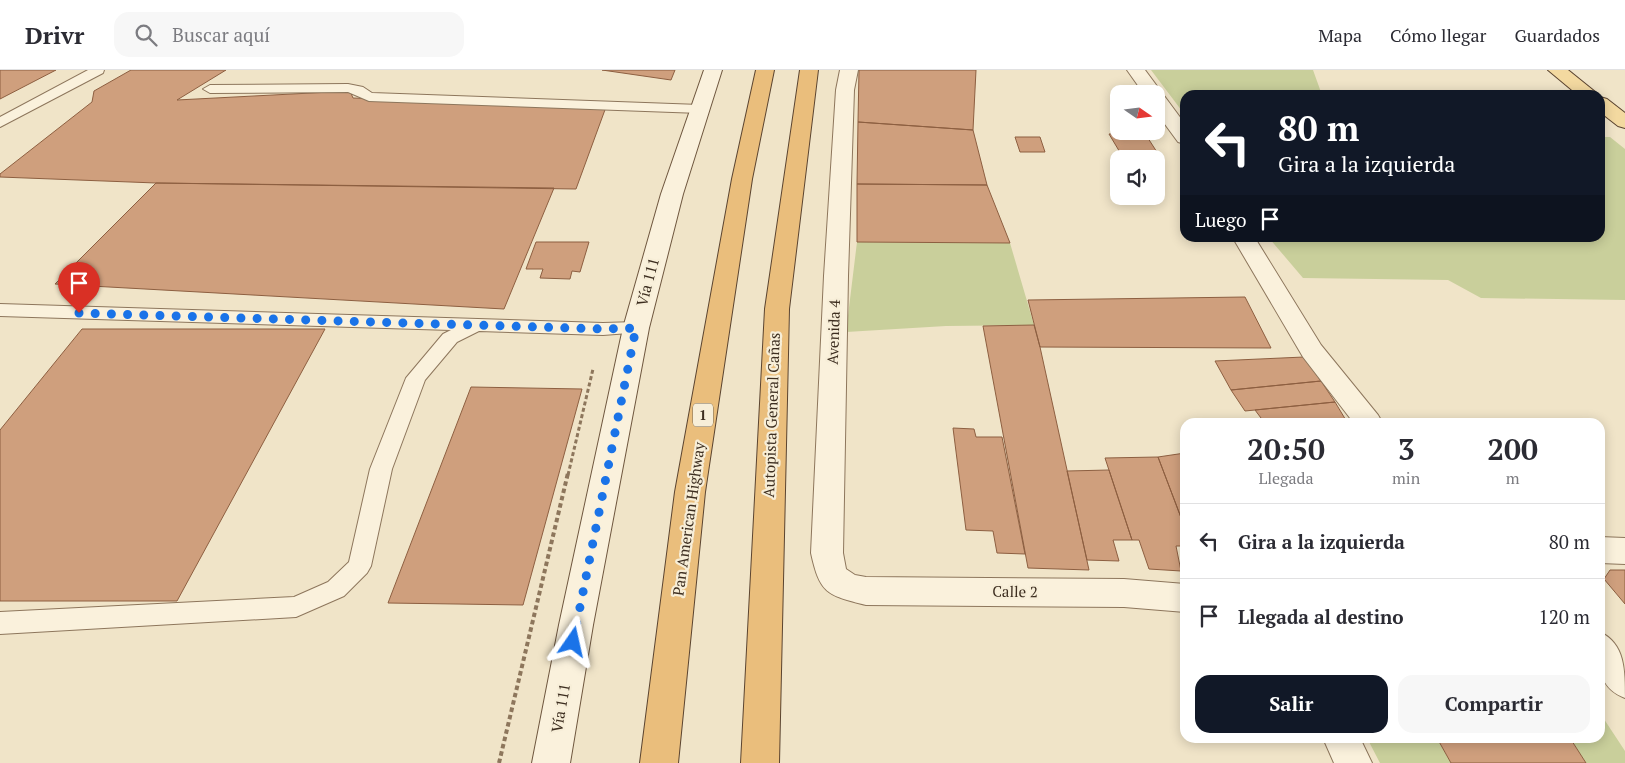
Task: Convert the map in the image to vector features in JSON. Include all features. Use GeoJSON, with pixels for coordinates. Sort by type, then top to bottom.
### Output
{"type":"FeatureCollection","features":[{"type":"Feature","properties":{"kind":"highway","name":"Pan American Highway"},"geometry":{"type":"LineString","coordinates":[[659,763],[690,492],[742,179],[765,70]]}},
{"type":"Feature","properties":{"kind":"highway","name":"Autopista General Cañas"},"geometry":{"type":"LineString","coordinates":[[760,763],[777,309],[809,70]]}},
{"type":"Feature","properties":{"kind":"main road"},"geometry":{"type":"LineString","coordinates":[[1557,70],[1583,90]]}},
{"type":"Feature","properties":{"kind":"main road"},"geometry":{"type":"LineString","coordinates":[[1605,107],[1625,122]]}},
{"type":"Feature","properties":{"kind":"street","name":"Vía 111"},"geometry":{"type":"LineString","coordinates":[[551,763],[576,625],[636,328],[672,194],[713,70]]}},
{"type":"Feature","properties":{"kind":"street","name":"Avenida 4"},"geometry":{"type":"LineString","coordinates":[[846,586],[832,576],[827,553],[836,276],[846,90],[849,70]]}},
{"type":"Feature","properties":{"kind":"street"},"geometry":{"type":"LineString","coordinates":[[1136,70],[1147,85]]}},
{"type":"Feature","properties":{"kind":"street"},"geometry":{"type":"LineString","coordinates":[[1165,110],[1180,131]]}},
{"type":"Feature","properties":{"kind":"street"},"geometry":{"type":"LineString","coordinates":[[1246,242],[1312,351],[1365,418]]}},
{"type":"Feature","properties":{"kind":"street"},"geometry":{"type":"LineString","coordinates":[[1605,550],[1625,551]]}},
{"type":"Feature","properties":{"kind":"street","name":"Calle 2"},"geometry":{"type":"LineString","coordinates":[[846,586],[866,591],[1124,594],[1180,598]]}},
{"type":"Feature","properties":{"kind":"street"},"geometry":{"type":"LineString","coordinates":[[1605,654],[1625,682]]}},
{"type":"Feature","properties":{"kind":"street"},"geometry":{"type":"LineString","coordinates":[[1343,743],[1353,763]]}},
{"type":"Feature","properties":{"kind":"lane"},"geometry":{"type":"LineString","coordinates":[[0,123],[98,70]]}},
{"type":"Feature","properties":{"kind":"lane"},"geometry":{"type":"LineString","coordinates":[[210,89],[348,88],[358,90],[369,97],[700,109]]}},
{"type":"Feature","properties":{"kind":"lane"},"geometry":{"type":"LineString","coordinates":[[0,310],[603,329],[636,328]]}},
{"type":"Feature","properties":{"kind":"lane"},"geometry":{"type":"LineString","coordinates":[[0,624],[296,608],[336,589],[359,566],[381,469],[416,378],[450,338],[476,325]]}},
{"type":"Feature","properties":{"kind":"path"},"geometry":{"type":"LineString","coordinates":[[499,763],[603,329]]}},
{"type":"Feature","properties":{"kind":"green space"},"geometry":{"type":"Polygon","coordinates":[[[1151,70],[1313,70],[1320,90],[1180,90],[1180,108],[1165,89],[1165,85],[1162,85],[1151,70]]]}},
{"type":"Feature","properties":{"kind":"green space"},"geometry":{"type":"Polygon","coordinates":[[[1605,137],[1610,137],[1625,149],[1625,300],[1481,298],[1448,280],[1303,278],[1272,242],[1605,242],[1605,137]]]}},
{"type":"Feature","properties":{"kind":"green space"},"geometry":{"type":"Polygon","coordinates":[[[857,242],[1010,243],[1034,325],[946,326],[846,332],[857,242]]]}},
{"type":"Feature","properties":{"kind":"green space"},"geometry":{"type":"Polygon","coordinates":[[[1605,721],[1625,751],[1625,763],[1586,763],[1573,743],[1605,743],[1605,721]]]}},
{"type":"Feature","properties":{"kind":"green space"},"geometry":{"type":"Polygon","coordinates":[[[1370,743],[1440,743],[1451,763],[1380,763],[1370,743]]]}},
{"type":"Feature","properties":{"kind":"building"},"geometry":{"type":"Polygon","coordinates":[[[0,70],[56,70],[0,99],[0,70]]]}},
{"type":"Feature","properties":{"kind":"building"},"geometry":{"type":"Polygon","coordinates":[[[131,70],[226,70],[177,100],[350,91],[353,98],[606,107],[576,189],[156,183],[0,177],[0,174],[92,102],[94,91],[131,70]]]}},
{"type":"Feature","properties":{"kind":"building"},"geometry":{"type":"Polygon","coordinates":[[[602,70],[675,70],[671,80],[602,70]]]}},
{"type":"Feature","properties":{"kind":"building"},"geometry":{"type":"Polygon","coordinates":[[[859,70],[976,70],[973,130],[858,122],[859,70]]]}},
{"type":"Feature","properties":{"kind":"building"},"geometry":{"type":"Polygon","coordinates":[[[858,122],[973,130],[987,185],[857,184],[858,122]]]}},
{"type":"Feature","properties":{"kind":"building"},"geometry":{"type":"Polygon","coordinates":[[[1015,137],[1040,137],[1045,152],[1020,152],[1015,137]]]}},
{"type":"Feature","properties":{"kind":"building"},"geometry":{"type":"Polygon","coordinates":[[[1113,140],[1149,140],[1156,150],[1119,150],[1113,140]]]}},
{"type":"Feature","properties":{"kind":"building"},"geometry":{"type":"Polygon","coordinates":[[[156,183],[554,188],[504,309],[55,284],[156,183]]]}},
{"type":"Feature","properties":{"kind":"building"},"geometry":{"type":"Polygon","coordinates":[[[857,184],[987,185],[1010,243],[857,242],[857,184]]]}},
{"type":"Feature","properties":{"kind":"building"},"geometry":{"type":"Polygon","coordinates":[[[536,242],[589,242],[580,272],[572,271],[570,279],[540,278],[543,269],[526,269],[536,242]]]}},
{"type":"Feature","properties":{"kind":"building"},"geometry":{"type":"Polygon","coordinates":[[[1245,297],[1271,348],[1040,347],[1028,300],[1245,297]]]}},
{"type":"Feature","properties":{"kind":"building"},"geometry":{"type":"Polygon","coordinates":[[[1034,325],[1089,570],[1028,568],[983,326],[1034,325]]]}},
{"type":"Feature","properties":{"kind":"building"},"geometry":{"type":"Polygon","coordinates":[[[82,329],[325,329],[177,601],[0,601],[0,430],[82,329]]]}},
{"type":"Feature","properties":{"kind":"building"},"geometry":{"type":"Polygon","coordinates":[[[1304,357],[1321,381],[1231,390],[1215,361],[1304,357]]]}},
{"type":"Feature","properties":{"kind":"building"},"geometry":{"type":"Polygon","coordinates":[[[1321,381],[1335,402],[1245,411],[1231,390],[1321,381]]]}},
{"type":"Feature","properties":{"kind":"building"},"geometry":{"type":"Polygon","coordinates":[[[471,387],[582,389],[523,605],[388,603],[471,387]]]}},
{"type":"Feature","properties":{"kind":"building"},"geometry":{"type":"Polygon","coordinates":[[[1335,402],[1345,418],[1261,418],[1255,410],[1335,402]]]}},
{"type":"Feature","properties":{"kind":"building"},"geometry":{"type":"Polygon","coordinates":[[[953,428],[974,429],[976,437],[1002,437],[1025,554],[997,553],[993,531],[966,530],[953,428]]]}},
{"type":"Feature","properties":{"kind":"building"},"geometry":{"type":"Polygon","coordinates":[[[1180,454],[1180,515],[1158,457],[1180,454]]]}},
{"type":"Feature","properties":{"kind":"building"},"geometry":{"type":"Polygon","coordinates":[[[1158,457],[1180,515],[1180,546],[1176,546],[1180,571],[1149,569],[1139,540],[1132,540],[1105,458],[1158,457]]]}},
{"type":"Feature","properties":{"kind":"building"},"geometry":{"type":"Polygon","coordinates":[[[1109,470],[1132,540],[1113,540],[1119,561],[1087,560],[1067,471],[1109,470]]]}},
{"type":"Feature","properties":{"kind":"building"},"geometry":{"type":"Polygon","coordinates":[[[1610,570],[1625,570],[1625,604],[1605,580],[1610,570]]]}},
{"type":"Feature","properties":{"kind":"building"},"geometry":{"type":"Polygon","coordinates":[[[1440,743],[1573,743],[1586,763],[1451,763],[1440,743]]]}},
{"type":"Feature","properties":{"kind":"route"},"geometry":{"type":"LineString","coordinates":[[79,313],[603,329],[636,328],[573,642]]}}]}
